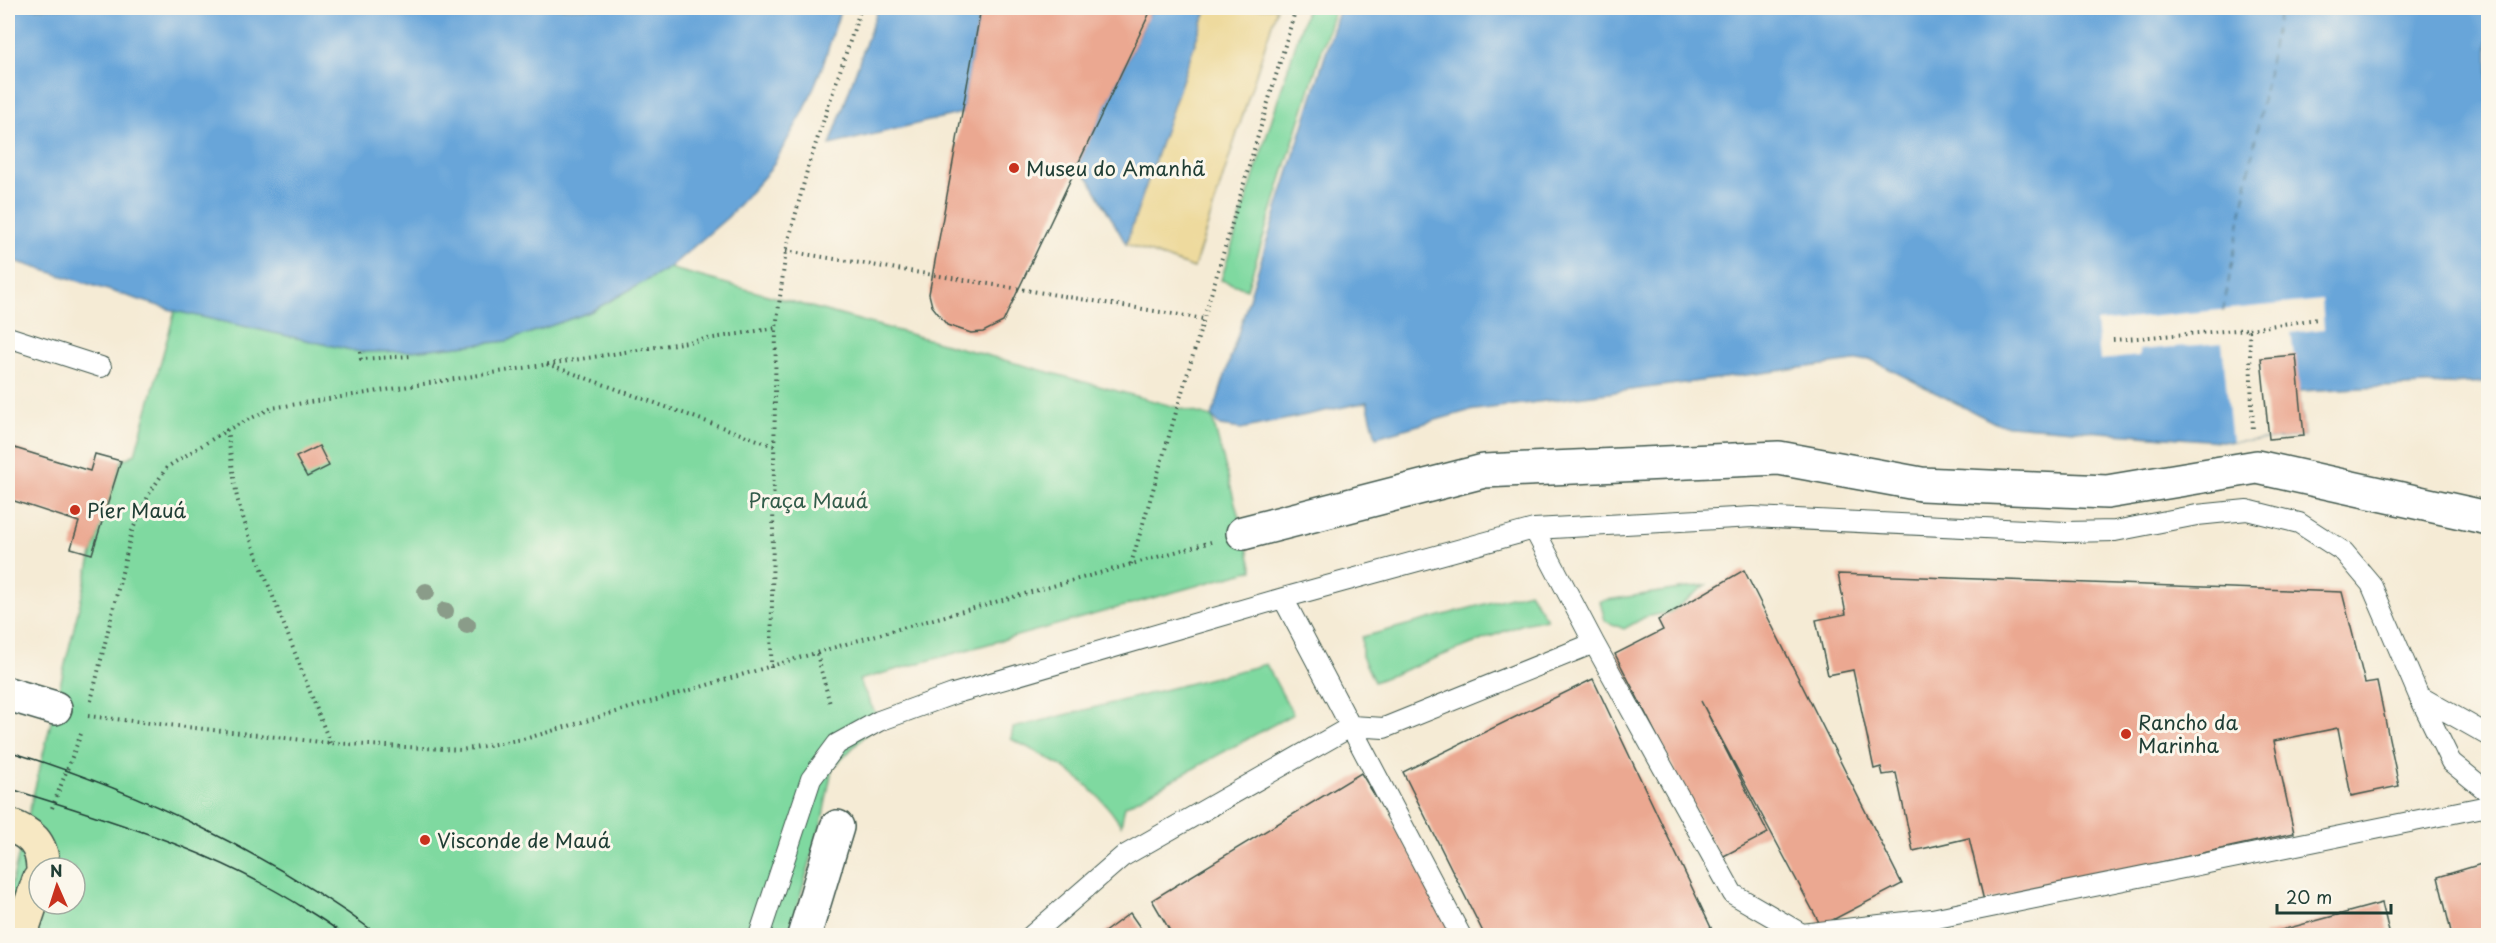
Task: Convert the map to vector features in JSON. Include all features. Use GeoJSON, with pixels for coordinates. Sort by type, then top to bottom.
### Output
{"type":"FeatureCollection","features":[{"type":"Feature","properties":{"kind":"street"},"geometry":{"type":"LineString","coordinates":[[1242,533],[1484,471],[1779,458],[1921,484],[2107,492],[2257,468],[2488,518]]}},
{"type":"Feature","properties":{"kind":"street"},"geometry":{"type":"LineString","coordinates":[[8,694],[55,708]]}},
{"type":"Feature","properties":{"kind":"street"},"geometry":{"type":"LineString","coordinates":[[804,936],[837,827]]}},
{"type":"Feature","properties":{"kind":"street"},"geometry":{"type":"LineString","coordinates":[[20,936],[27,915]]}},
{"type":"Feature","properties":{"kind":"lane"},"geometry":{"type":"LineString","coordinates":[[8,337],[101,366]]}},
{"type":"Feature","properties":{"kind":"lane"},"geometry":{"type":"LineString","coordinates":[[759,936],[811,779],[837,744],[879,721],[953,694],[1284,598],[1534,529],[1752,517],[2066,532],[2115,531],[2197,515],[2247,510],[2299,523],[2344,552],[2371,584],[2419,696],[2451,762],[2488,792]]}},
{"type":"Feature","properties":{"kind":"lane"},"geometry":{"type":"LineString","coordinates":[[1534,529],[1594,643],[1733,894],[1802,934],[1932,919],[2488,806]]}},
{"type":"Feature","properties":{"kind":"lane"},"geometry":{"type":"LineString","coordinates":[[1284,598],[1461,936]]}},
{"type":"Feature","properties":{"kind":"lane"},"geometry":{"type":"LineString","coordinates":[[1031,936],[1122,857],[1352,726],[1384,728],[1594,643]]}},
{"type":"Feature","properties":{"kind":"lane"},"geometry":{"type":"LineString","coordinates":[[2419,696],[2488,735]]}},
{"type":"Feature","properties":{"kind":"path"},"geometry":{"type":"LineString","coordinates":[[771,668],[776,328],[786,251],[808,167],[861,8]]}},
{"type":"Feature","properties":{"kind":"path"},"geometry":{"type":"LineString","coordinates":[[1131,564],[1296,8]]}},
{"type":"Feature","properties":{"kind":"path"},"geometry":{"type":"LineString","coordinates":[[786,251],[1204,319]]}},
{"type":"Feature","properties":{"kind":"path"},"geometry":{"type":"LineString","coordinates":[[2113,340],[2249,329],[2317,319]]}},
{"type":"Feature","properties":{"kind":"path"},"geometry":{"type":"LineString","coordinates":[[28,841],[55,802],[87,716],[132,531],[148,494],[167,467],[227,430],[272,408],[776,328]]}},
{"type":"Feature","properties":{"kind":"path"},"geometry":{"type":"LineString","coordinates":[[2249,329],[2253,440],[2257,468]]}},
{"type":"Feature","properties":{"kind":"path"},"geometry":{"type":"LineString","coordinates":[[360,352],[361,359],[412,356]]}},
{"type":"Feature","properties":{"kind":"path"},"geometry":{"type":"LineString","coordinates":[[546,364],[774,446]]}},
{"type":"Feature","properties":{"kind":"path"},"geometry":{"type":"LineString","coordinates":[[227,430],[237,498],[247,530],[330,743]]}},
{"type":"Feature","properties":{"kind":"path"},"geometry":{"type":"LineString","coordinates":[[55,708],[87,716],[330,743],[462,750],[528,738],[1242,533]]}},
{"type":"Feature","properties":{"kind":"path"},"geometry":{"type":"LineString","coordinates":[[817,654],[830,704]]}},
{"type":"Feature","properties":{"kind":"green space"},"geometry":{"type":"Polygon","coordinates":[[[1307,8],[1335,8],[1247,289],[1221,280],[1307,8]]]}},
{"type":"Feature","properties":{"kind":"green space","name":"Praça Mauá"},"geometry":{"type":"Polygon","coordinates":[[[669,268],[1212,417],[1253,570],[859,680],[879,721],[832,769],[822,821],[789,935],[8,936],[8,898],[92,554],[121,461],[135,454],[175,311],[360,352],[410,351],[507,341],[590,312],[669,268]]]}},
{"type":"Feature","properties":{"kind":"green space"},"geometry":{"type":"Polygon","coordinates":[[[1706,585],[1671,612],[1645,617],[1624,629],[1605,621],[1600,601],[1706,585]]]}},
{"type":"Feature","properties":{"kind":"green space"},"geometry":{"type":"Polygon","coordinates":[[[1529,592],[1547,619],[1523,624],[1374,682],[1362,656],[1362,637],[1529,592]]]}},
{"type":"Feature","properties":{"kind":"green space"},"geometry":{"type":"Polygon","coordinates":[[[1266,664],[1293,714],[1125,806],[1121,825],[1110,809],[1085,784],[1059,764],[1011,739],[1013,728],[1266,664]]]}},
{"type":"Feature","properties":{"kind":"sand"},"geometry":{"type":"Polygon","coordinates":[[[1207,8],[1277,8],[1194,268],[1126,244],[1207,8]]]}},
{"type":"Feature","properties":{"kind":"water"},"geometry":{"type":"Polygon","coordinates":[[[8,8],[841,8],[823,65],[804,111],[770,170],[728,217],[669,268],[590,312],[507,341],[410,351],[360,352],[175,311],[8,259],[8,8]]]}},
{"type":"Feature","properties":{"kind":"water"},"geometry":{"type":"Polygon","coordinates":[[[878,8],[981,8],[962,113],[830,145],[878,8]]]}},
{"type":"Feature","properties":{"kind":"water"},"geometry":{"type":"Polygon","coordinates":[[[1152,8],[1207,8],[1126,244],[1089,179],[1077,166],[1152,8]]]}},
{"type":"Feature","properties":{"kind":"water"},"geometry":{"type":"Polygon","coordinates":[[[1340,8],[2488,8],[2488,382],[2299,391],[2304,436],[2232,442],[1997,424],[1870,359],[1468,411],[1376,437],[1367,402],[1241,429],[1220,426],[1212,417],[1340,8]]]}},
{"type":"Feature","properties":{"kind":"pier"},"geometry":{"type":"Polygon","coordinates":[[[2322,300],[2324,329],[2291,333],[2304,436],[2232,442],[2222,343],[2139,350],[2139,356],[2100,360],[2096,322],[2322,300]]]}},
{"type":"Feature","properties":{"kind":"building","name":"Museu do Amanhã"},"geometry":{"type":"Polygon","coordinates":[[[981,8],[1152,8],[1003,322],[983,332],[971,333],[947,325],[932,306],[929,294],[981,8]]]}},
{"type":"Feature","properties":{"kind":"building"},"geometry":{"type":"Polygon","coordinates":[[[2296,355],[2304,436],[2269,439],[2261,358],[2296,355]]]}},
{"type":"Feature","properties":{"kind":"building","name":"Píer Mauá"},"geometry":{"type":"Polygon","coordinates":[[[8,446],[90,471],[95,454],[121,461],[92,554],[71,548],[79,522],[8,499],[8,446]]]}},
{"type":"Feature","properties":{"kind":"building"},"geometry":{"type":"Polygon","coordinates":[[[319,446],[329,466],[307,477],[296,457],[319,446]]]}},
{"type":"Feature","properties":{"kind":"building"},"geometry":{"type":"Polygon","coordinates":[[[1744,570],[1902,884],[1821,926],[1701,701],[1768,833],[1720,858],[1615,654],[1663,630],[1658,620],[1744,570]]]}},
{"type":"Feature","properties":{"kind":"building","name":"Rancho da Marinha"},"geometry":{"type":"Polygon","coordinates":[[[1838,574],[2342,592],[2365,683],[2377,681],[2399,786],[2351,796],[2338,728],[2274,741],[2294,833],[1984,901],[1969,838],[1913,851],[1896,773],[1883,775],[1881,767],[1874,769],[1853,670],[1828,675],[1816,620],[1846,614],[1838,574]]]}},
{"type":"Feature","properties":{"kind":"building"},"geometry":{"type":"Polygon","coordinates":[[[1593,679],[1715,936],[1485,936],[1403,772],[1593,679]]]}},
{"type":"Feature","properties":{"kind":"building"},"geometry":{"type":"Polygon","coordinates":[[[1361,773],[1457,929],[1446,936],[1173,936],[1152,900],[1361,773]]]}},
{"type":"Feature","properties":{"kind":"building"},"geometry":{"type":"Polygon","coordinates":[[[2488,862],[2488,936],[2452,936],[2438,877],[2488,862]]]}},
{"type":"Feature","properties":{"kind":"building"},"geometry":{"type":"Polygon","coordinates":[[[2382,903],[2390,936],[2263,936],[2263,935],[2382,903]]]}},
{"type":"Feature","properties":{"kind":"building"},"geometry":{"type":"Polygon","coordinates":[[[1130,913],[1146,936],[1099,936],[1130,913]]]}},
{"type":"Feature","properties":{"kind":"ferry route"},"geometry":{"type":"LineString","coordinates":[[2223,311],[2280,8]]}},
{"type":"Feature","properties":{"kind":"tram line"},"geometry":{"type":"LineString","coordinates":[[8,751],[106,785],[202,828],[294,878],[380,936]]}},
{"type":"Feature","properties":{"kind":"tram line"},"geometry":{"type":"LineString","coordinates":[[8,788],[124,825],[236,870],[322,919],[345,936]]}},
{"type":"Feature","properties":{"kind":"place","name":"Museu do Amanhã"},"geometry":{"type":"Point","coordinates":[1014,168]}},
{"type":"Feature","properties":{"kind":"place","name":"Píer Mauá"},"geometry":{"type":"Point","coordinates":[75,510]}},
{"type":"Feature","properties":{"kind":"place","name":"Rancho da Marinha"},"geometry":{"type":"Point","coordinates":[2126,734]}},
{"type":"Feature","properties":{"kind":"place","name":"Visconde de Mauá"},"geometry":{"type":"Point","coordinates":[425,840]}}]}
